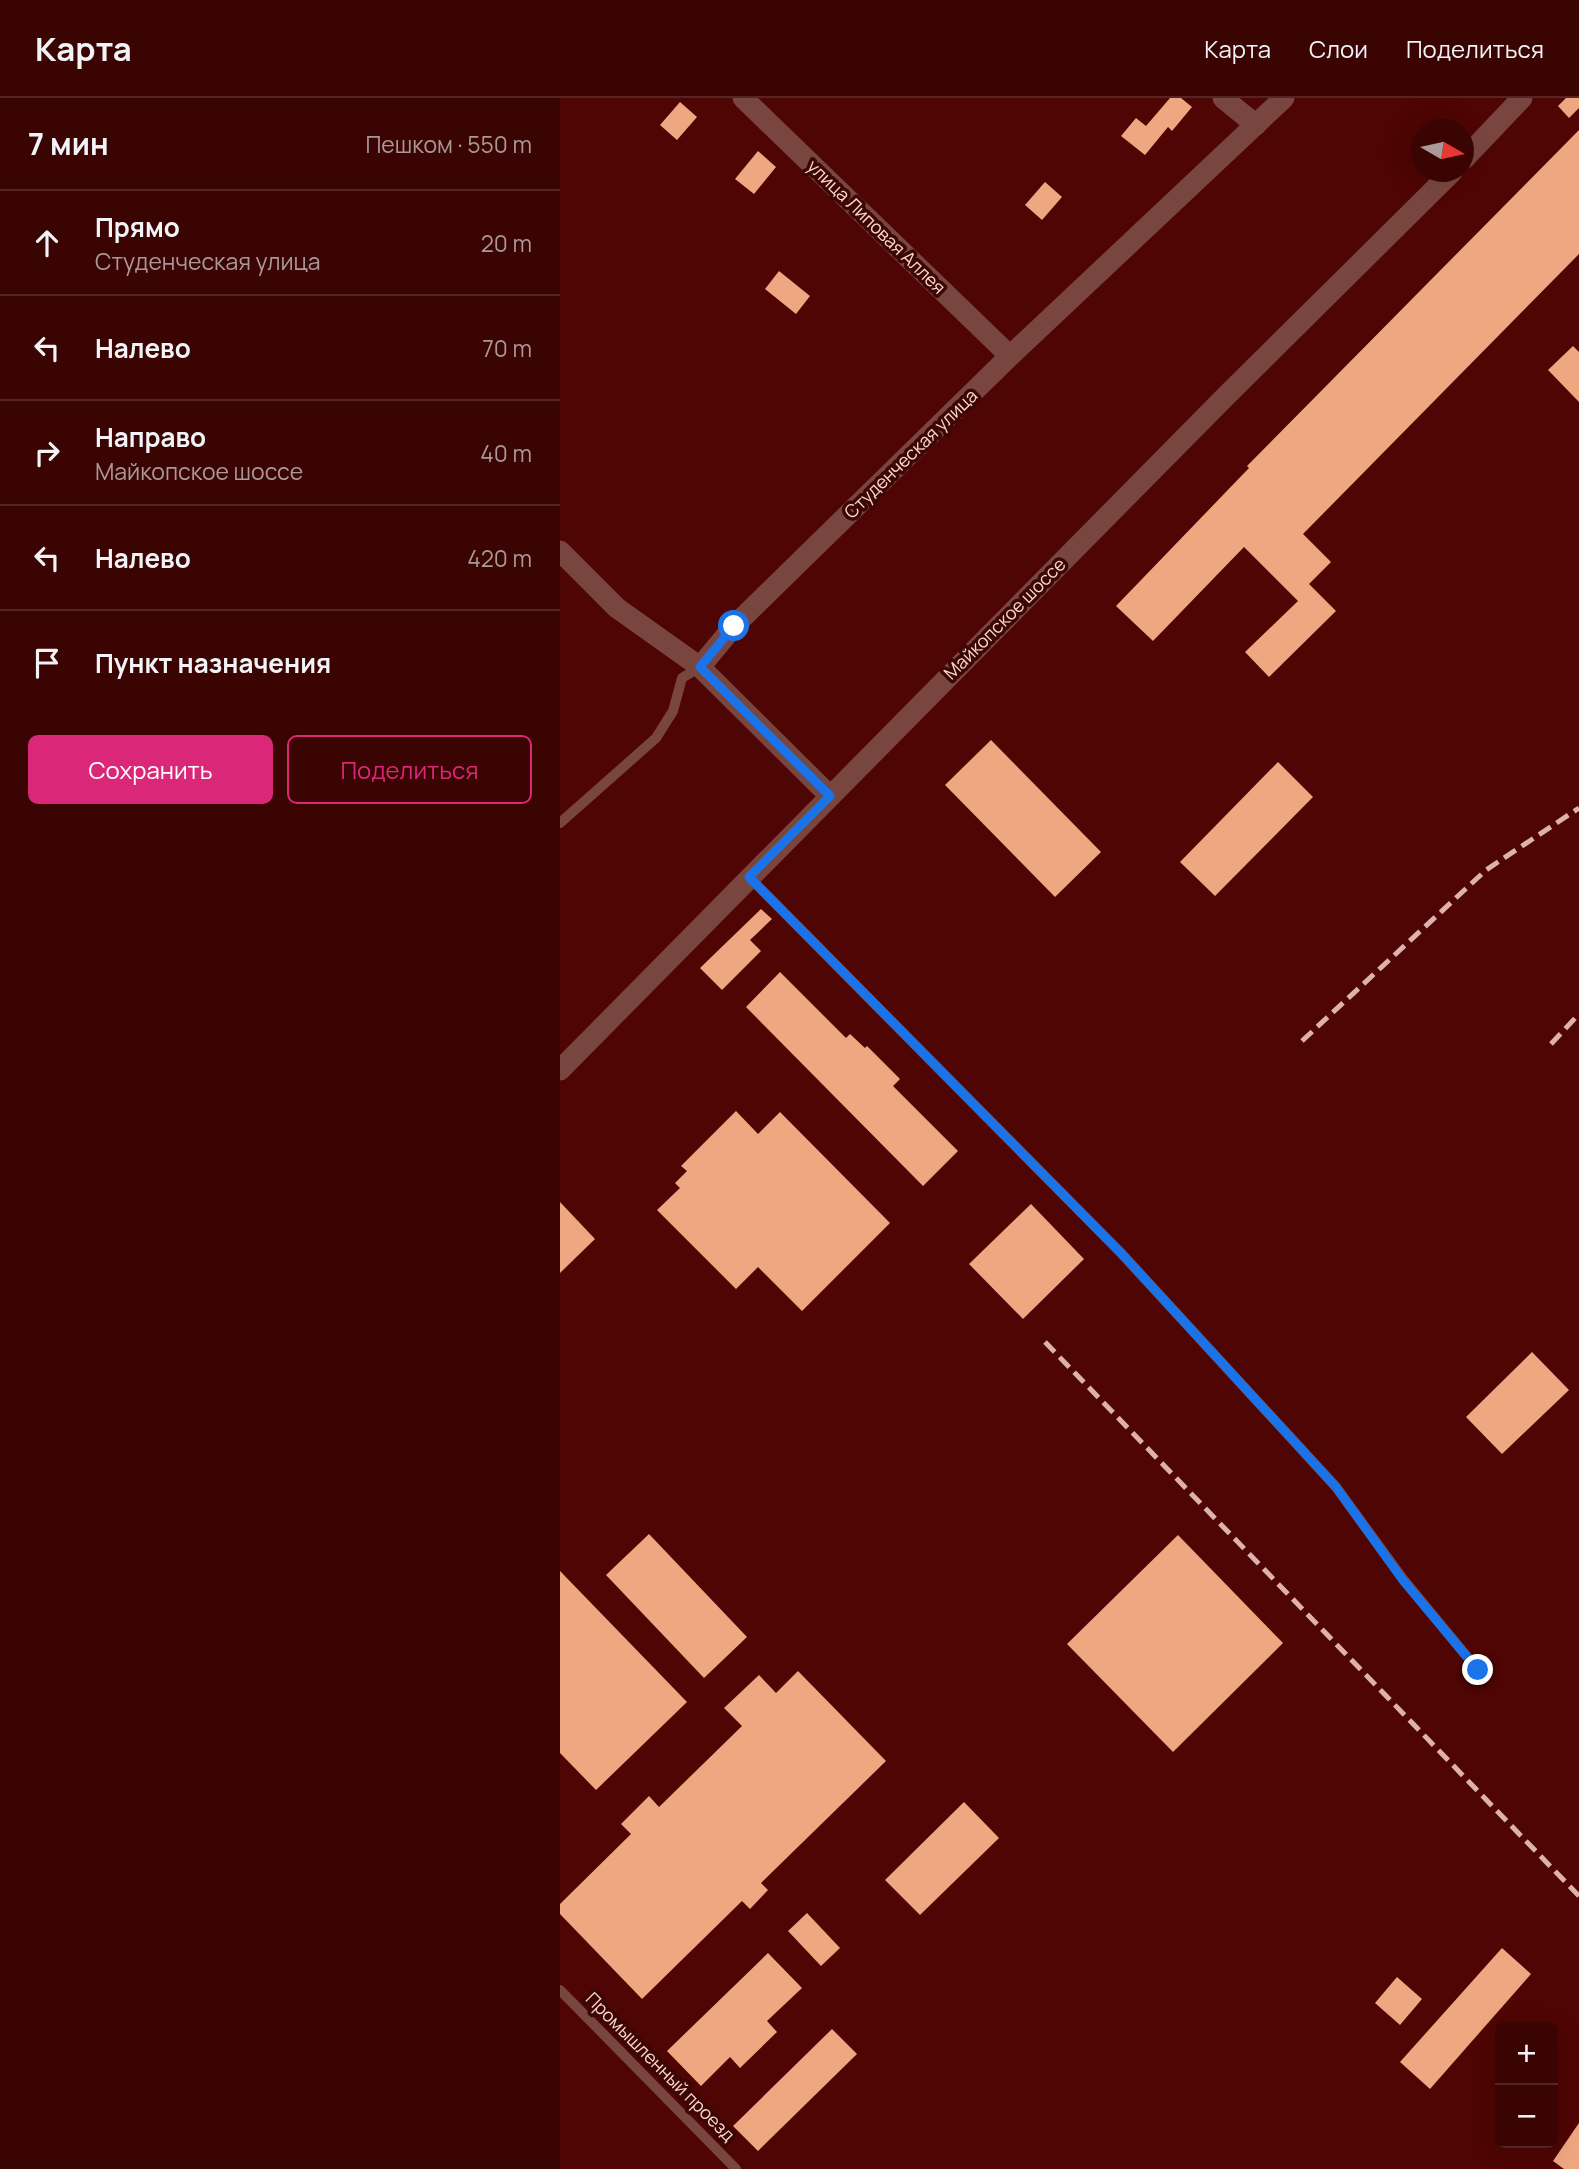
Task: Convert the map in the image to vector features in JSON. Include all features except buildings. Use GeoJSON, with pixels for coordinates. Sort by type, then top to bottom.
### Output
{"type":"FeatureCollection","features":[{"type":"Feature","properties":{"kind":"street","name":"улица Липовая Аллея"},"geometry":{"type":"LineString","coordinates":[[743,98],[1010,356]]}},
{"type":"Feature","properties":{"kind":"street"},"geometry":{"type":"LineString","coordinates":[[1223,98],[1256,125]]}},
{"type":"Feature","properties":{"kind":"street","name":"Студенческая улица"},"geometry":{"type":"LineString","coordinates":[[700,667],[734,626],[1010,356],[1284,98]]}},
{"type":"Feature","properties":{"kind":"street"},"geometry":{"type":"LineString","coordinates":[[1474,148],[1522,98]]}},
{"type":"Feature","properties":{"kind":"street","name":"Майкопское шоссе"},"geometry":{"type":"LineString","coordinates":[[560,1070],[1217,405],[1442,182]]}},
{"type":"Feature","properties":{"kind":"street"},"geometry":{"type":"LineString","coordinates":[[560,551],[617,608],[700,667],[830,796]]}},
{"type":"Feature","properties":{"kind":"lane","name":"Студенческая улица"},"geometry":{"type":"LineString","coordinates":[[560,823],[656,738],[673,711],[682,678],[700,667]]}},
{"type":"Feature","properties":{"kind":"lane"},"geometry":{"type":"LineString","coordinates":[[749,877],[1121,1253],[1336,1487],[1402,1579],[1478,1670]]}},
{"type":"Feature","properties":{"kind":"lane","name":"Промышленный проезд"},"geometry":{"type":"LineString","coordinates":[[560,1990],[736,2169]]}},
{"type":"Feature","properties":{"kind":"railway"},"geometry":{"type":"LineString","coordinates":[[1302,1041],[1486,870],[1579,808]]}},
{"type":"Feature","properties":{"kind":"railway"},"geometry":{"type":"LineString","coordinates":[[1551,1044],[1579,1014]]}},
{"type":"Feature","properties":{"kind":"railway"},"geometry":{"type":"LineString","coordinates":[[1045,1342],[1579,1896]]}},
{"type":"Feature","properties":{"kind":"route"},"geometry":{"type":"LineString","coordinates":[[734,626],[700,667],[830,796],[749,877],[1121,1253],[1336,1487],[1402,1579],[1478,1670]]}}]}
